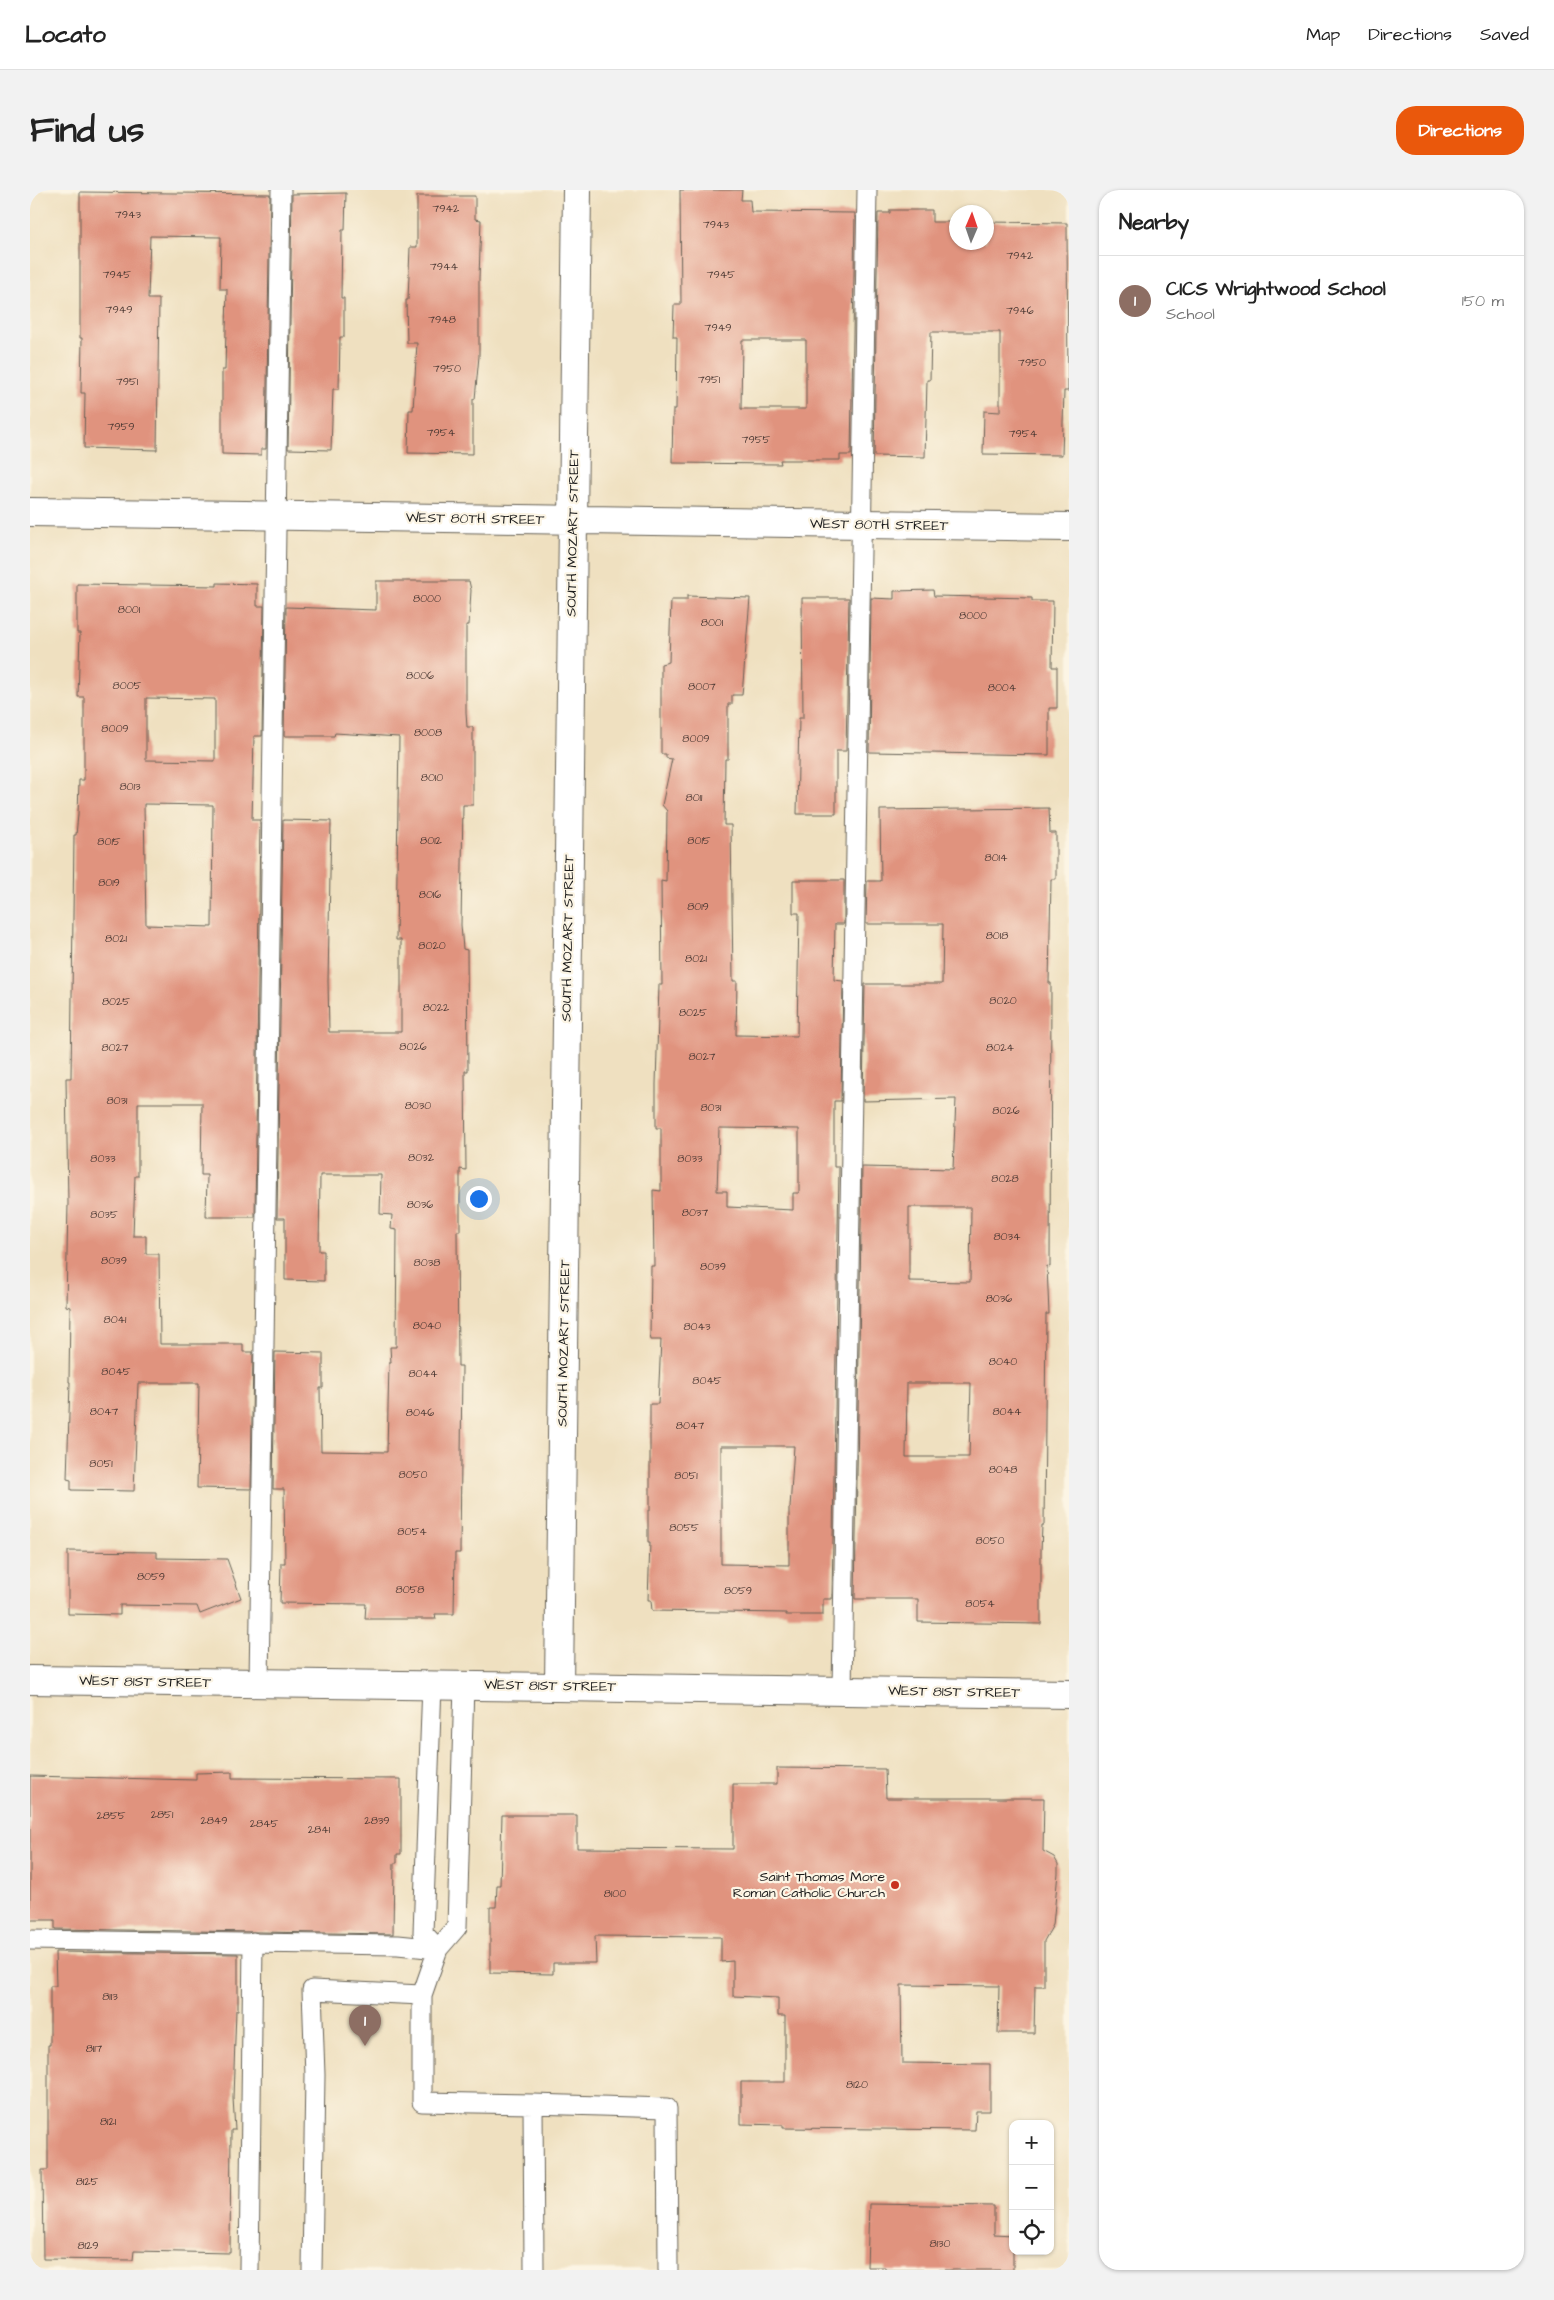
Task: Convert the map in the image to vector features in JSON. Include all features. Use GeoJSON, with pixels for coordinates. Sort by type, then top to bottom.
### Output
{"type":"FeatureCollection","features":[{"type":"Feature","properties":{"kind":"street","name":"SOUTH MOZART STREET"},"geometry":{"type":"LineString","coordinates":[[559,1686],[577,190]]}},
{"type":"Feature","properties":{"kind":"street","name":"WEST 80TH STREET"},"geometry":{"type":"LineString","coordinates":[[30,512],[1069,527]]}},
{"type":"Feature","properties":{"kind":"street","name":"WEST 81ST STREET"},"geometry":{"type":"LineString","coordinates":[[30,1680],[1069,1694]]}},
{"type":"Feature","properties":{"kind":"lane"},"geometry":{"type":"LineString","coordinates":[[259,1683],[281,190]]}},
{"type":"Feature","properties":{"kind":"lane"},"geometry":{"type":"LineString","coordinates":[[842,1690],[867,190]]}},
{"type":"Feature","properties":{"kind":"lane"},"geometry":{"type":"LineString","coordinates":[[432,1684],[423,1933],[438,1949]]}},
{"type":"Feature","properties":{"kind":"lane"},"geometry":{"type":"LineString","coordinates":[[464,1685],[457,1927],[438,1949],[422,1995],[422,2102],[666,2108],[668,2270]]}},
{"type":"Feature","properties":{"kind":"lane"},"geometry":{"type":"LineString","coordinates":[[30,1940],[398,1945],[438,1949]]}},
{"type":"Feature","properties":{"kind":"lane"},"geometry":{"type":"LineString","coordinates":[[249,2270],[253,1942]]}},
{"type":"Feature","properties":{"kind":"lane"},"geometry":{"type":"LineString","coordinates":[[312,2270],[314,2075],[312,1990],[422,1995]]}},
{"type":"Feature","properties":{"kind":"lane"},"geometry":{"type":"LineString","coordinates":[[533,2104],[534,2270]]}},
{"type":"Feature","properties":{"kind":"building"},"geometry":{"type":"Polygon","coordinates":[[[680,190],[742,190],[741,200],[750,200],[751,212],[855,213],[851,455],[840,455],[840,460],[780,460],[781,464],[672,463],[673,409],[676,409],[677,337],[673,337],[674,305],[681,305],[680,190]],[[742,340],[741,409],[806,409],[806,340],[742,340]]]}},
{"type":"Feature","properties":{"kind":"building"},"geometry":{"type":"Polygon","coordinates":[[[80,192],[270,194],[266,449],[261,449],[261,455],[222,454],[222,370],[225,370],[227,289],[220,289],[221,237],[150,236],[148,299],[159,299],[157,450],[84,448],[85,393],[81,393],[82,338],[80,338],[80,192]]]}},
{"type":"Feature","properties":{"kind":"building"},"geometry":{"type":"Polygon","coordinates":[[[346,193],[345,230],[342,230],[341,298],[344,298],[344,337],[340,337],[339,389],[333,389],[331,450],[288,449],[292,194],[346,193]]]}},
{"type":"Feature","properties":{"kind":"building"},"geometry":{"type":"Polygon","coordinates":[[[417,196],[475,196],[475,219],[481,220],[479,356],[475,399],[473,399],[473,454],[408,453],[409,410],[413,410],[417,343],[407,343],[406,300],[408,300],[410,247],[417,247],[417,196]]]}},
{"type":"Feature","properties":{"kind":"building"},"geometry":{"type":"Polygon","coordinates":[[[890,210],[932,210],[932,222],[949,222],[949,250],[994,250],[994,222],[1067,223],[1068,391],[1064,391],[1062,455],[983,454],[984,411],[1000,412],[1000,332],[931,332],[930,380],[927,380],[925,457],[874,456],[878,213],[890,213],[890,210]]]}},
{"type":"Feature","properties":{"kind":"building"},"geometry":{"type":"Polygon","coordinates":[[[376,581],[469,581],[471,590],[469,625],[466,625],[466,713],[467,727],[473,727],[473,805],[463,805],[461,925],[463,949],[467,950],[468,1071],[465,1071],[466,1170],[460,1169],[460,1231],[457,1231],[458,1366],[462,1366],[460,1553],[455,1553],[454,1614],[435,1614],[436,1619],[365,1619],[366,1604],[280,1603],[281,1563],[285,1563],[284,1489],[273,1489],[275,1352],[323,1353],[323,1388],[320,1388],[321,1451],[387,1452],[390,1347],[396,1347],[397,1230],[391,1229],[392,1215],[380,1214],[381,1175],[320,1175],[319,1251],[324,1251],[324,1281],[285,1280],[285,1218],[277,1218],[283,820],[331,821],[329,1032],[401,1032],[401,940],[396,940],[399,737],[335,733],[334,736],[284,736],[286,607],[376,610],[376,581]]]}},
{"type":"Feature","properties":{"kind":"building"},"geometry":{"type":"Polygon","coordinates":[[[217,583],[257,584],[257,606],[264,606],[262,736],[254,736],[252,820],[260,820],[255,1217],[206,1217],[207,1175],[201,1175],[202,1103],[138,1103],[138,1176],[135,1176],[133,1236],[146,1236],[146,1254],[159,1254],[160,1344],[243,1344],[243,1352],[253,1352],[251,1489],[197,1488],[199,1383],[138,1383],[134,1491],[71,1490],[71,1480],[67,1479],[70,1307],[66,1306],[68,1203],[66,1078],[71,1078],[74,835],[76,835],[78,815],[79,780],[84,780],[84,697],[78,697],[80,633],[77,633],[77,584],[217,586],[217,583]],[[146,698],[146,760],[215,761],[215,699],[146,698]],[[144,804],[146,925],[212,927],[213,805],[144,804]]]}},
{"type":"Feature","properties":{"kind":"building"},"geometry":{"type":"Polygon","coordinates":[[[933,590],[934,596],[1032,598],[1032,601],[1053,601],[1052,667],[1057,667],[1057,708],[1049,708],[1049,755],[869,752],[871,598],[894,599],[894,591],[933,590]]]}},
{"type":"Feature","properties":{"kind":"building"},"geometry":{"type":"Polygon","coordinates":[[[687,596],[750,598],[742,695],[732,695],[732,704],[728,704],[728,759],[725,759],[724,825],[731,825],[733,981],[737,981],[736,1035],[797,1036],[799,913],[793,913],[793,880],[844,880],[844,924],[835,924],[834,980],[843,981],[841,1101],[834,1101],[834,1167],[839,1167],[832,1599],[823,1599],[823,1615],[652,1611],[651,1600],[648,1600],[650,1404],[658,1404],[661,1340],[651,1340],[650,1335],[651,1266],[654,1266],[653,1190],[661,1191],[661,1128],[656,1128],[656,1084],[659,985],[662,985],[661,881],[666,882],[667,811],[662,805],[672,759],[666,758],[666,754],[661,754],[661,664],[669,662],[671,600],[687,600],[687,596]],[[719,1128],[717,1191],[727,1191],[727,1207],[793,1210],[793,1193],[799,1193],[799,1129],[719,1128]],[[721,1446],[721,1564],[789,1565],[789,1508],[794,1446],[721,1446]]]}},
{"type":"Feature","properties":{"kind":"building"},"geometry":{"type":"Polygon","coordinates":[[[802,598],[849,598],[846,751],[836,751],[836,814],[797,814],[799,718],[803,718],[802,598]]]}},
{"type":"Feature","properties":{"kind":"building"},"geometry":{"type":"Polygon","coordinates":[[[1049,808],[1050,833],[1056,833],[1056,879],[1051,879],[1049,983],[1051,983],[1050,1267],[1047,1266],[1049,1314],[1046,1314],[1041,1624],[918,1622],[918,1599],[855,1599],[862,1167],[953,1169],[956,1099],[863,1101],[865,984],[942,984],[943,924],[866,924],[867,881],[881,881],[880,810],[1049,808]],[[909,1207],[909,1281],[970,1282],[971,1207],[909,1207]],[[907,1383],[906,1457],[969,1457],[971,1383],[907,1383]]]}},
{"type":"Feature","properties":{"kind":"building"},"geometry":{"type":"Polygon","coordinates":[[[68,1551],[157,1552],[157,1558],[227,1559],[241,1598],[200,1614],[197,1606],[120,1605],[120,1615],[68,1614],[68,1551]]]}},
{"type":"Feature","properties":{"kind":"building"},"geometry":{"type":"Polygon","coordinates":[[[777,1768],[885,1769],[886,1798],[1044,1798],[1043,1851],[1054,1857],[1058,1864],[1058,1873],[1053,1925],[1044,1941],[1044,1986],[1035,1986],[1034,2033],[998,2033],[999,1986],[901,1985],[902,2063],[990,2064],[990,2111],[976,2111],[975,2130],[783,2128],[783,2125],[741,2124],[741,2082],[785,2082],[785,2016],[778,2016],[778,1998],[733,1996],[733,1961],[721,1962],[721,1937],[595,1936],[596,1963],[553,1963],[553,1974],[490,1973],[490,1907],[496,1907],[497,1885],[500,1885],[502,1815],[577,1815],[577,1848],[733,1849],[733,1784],[777,1784],[777,1768]]]}},
{"type":"Feature","properties":{"kind":"building"},"geometry":{"type":"Polygon","coordinates":[[[232,1772],[232,1778],[401,1779],[401,1854],[397,1854],[397,1863],[394,1863],[393,1934],[55,1929],[55,1920],[30,1920],[30,1776],[196,1780],[196,1773],[232,1772]]]}},
{"type":"Feature","properties":{"kind":"building"},"geometry":{"type":"Polygon","coordinates":[[[55,1952],[238,1954],[238,2010],[236,2010],[233,2098],[235,2130],[231,2130],[230,2253],[134,2251],[133,2260],[43,2259],[42,2170],[48,2170],[48,2045],[50,2045],[50,1986],[56,1986],[55,1952]]]}},
{"type":"Feature","properties":{"kind":"building"},"geometry":{"type":"Polygon","coordinates":[[[869,2204],[994,2206],[994,2234],[1009,2235],[1009,2255],[1013,2255],[1013,2270],[885,2270],[885,2267],[867,2267],[869,2204]]]}},
{"type":"Feature","properties":{"kind":"place","name":"Saint Thomas More Roman Catholic Church"},"geometry":{"type":"Point","coordinates":[895,1885]}},
{"type":"Feature","properties":{"kind":"place","name":"CICS Wrightwood School"},"geometry":{"type":"Point","coordinates":[365,2046]}}]}
